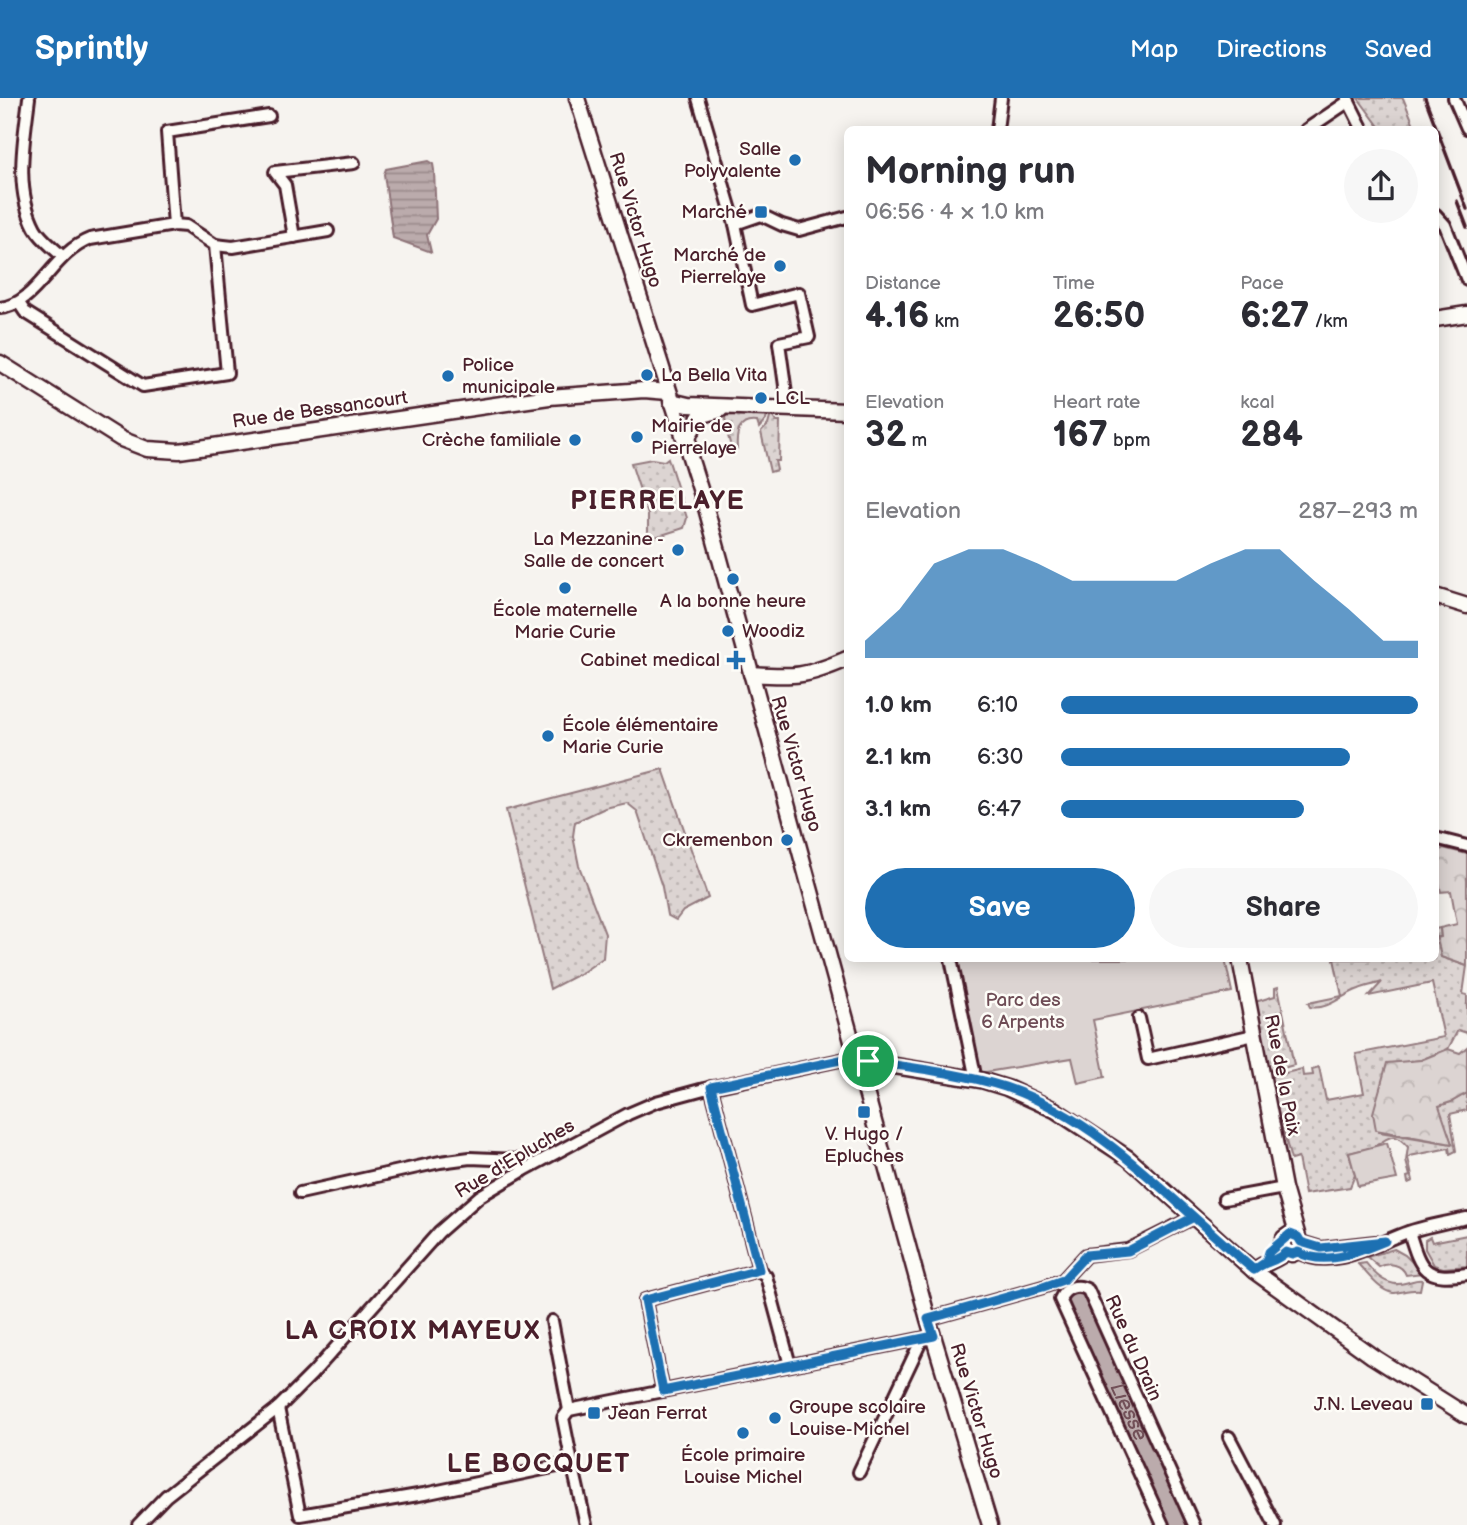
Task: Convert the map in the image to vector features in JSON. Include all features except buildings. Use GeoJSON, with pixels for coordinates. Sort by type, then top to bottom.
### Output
{"type":"FeatureCollection","features":[{"type":"Feature","properties":{"kind":"street"},"geometry":{"type":"LineString","coordinates":[[29,98],[22,156],[26,200],[36,230],[62,256]]}},
{"type":"Feature","properties":{"kind":"street","name":"Rue Victor Hugo"},"geometry":{"type":"LineString","coordinates":[[578,98],[688,450],[858,1060],[928,1319],[928,1338],[990,1525]]}},
{"type":"Feature","properties":{"kind":"street"},"geometry":{"type":"LineString","coordinates":[[698,98],[735,224],[752,305],[799,293],[809,337],[779,343],[788,407]]}},
{"type":"Feature","properties":{"kind":"street"},"geometry":{"type":"LineString","coordinates":[[998,126],[1001,98]]}},
{"type":"Feature","properties":{"kind":"street"},"geometry":{"type":"LineString","coordinates":[[1454,98],[1467,128]]}},
{"type":"Feature","properties":{"kind":"street"},"geometry":{"type":"LineString","coordinates":[[1312,126],[1348,100],[1361,126]]}},
{"type":"Feature","properties":{"kind":"street"},"geometry":{"type":"LineString","coordinates":[[174,225],[167,132],[268,116]]}},
{"type":"Feature","properties":{"kind":"street"},"geometry":{"type":"LineString","coordinates":[[294,237],[285,184],[275,172],[354,163]]}},
{"type":"Feature","properties":{"kind":"street"},"geometry":{"type":"LineString","coordinates":[[735,224],[761,215],[799,230],[844,219]]}},
{"type":"Feature","properties":{"kind":"street"},"geometry":{"type":"LineString","coordinates":[[1439,218],[1445,225],[1467,280]]}},
{"type":"Feature","properties":{"kind":"street"},"geometry":{"type":"LineString","coordinates":[[0,308],[19,303],[62,256],[77,244],[90,239],[174,225],[186,226],[215,245],[233,247],[328,231]]}},
{"type":"Feature","properties":{"kind":"street"},"geometry":{"type":"LineString","coordinates":[[19,303],[25,312],[143,386],[227,373],[215,245]]}},
{"type":"Feature","properties":{"kind":"street"},"geometry":{"type":"LineString","coordinates":[[1439,318],[1467,314]]}},
{"type":"Feature","properties":{"kind":"street","name":"Rue de Bessancourt"},"geometry":{"type":"LineString","coordinates":[[0,363],[121,439],[158,450],[178,451],[549,397],[644,390],[669,396],[688,405],[732,407]]}},
{"type":"Feature","properties":{"kind":"street"},"geometry":{"type":"LineString","coordinates":[[688,450],[690,435],[699,416],[732,407],[844,411]]}},
{"type":"Feature","properties":{"kind":"street"},"geometry":{"type":"LineString","coordinates":[[1439,597],[1467,606]]}},
{"type":"Feature","properties":{"kind":"street"},"geometry":{"type":"LineString","coordinates":[[751,674],[793,677],[818,672],[844,660]]}},
{"type":"Feature","properties":{"kind":"street"},"geometry":{"type":"LineString","coordinates":[[1439,839],[1467,846]]}},
{"type":"Feature","properties":{"kind":"street"},"geometry":{"type":"LineString","coordinates":[[952,962],[974,1070],[972,1079]]}},
{"type":"Feature","properties":{"kind":"street","name":"Rue de la Paix"},"geometry":{"type":"LineString","coordinates":[[1241,962],[1286,1193],[1291,1244]]}},
{"type":"Feature","properties":{"kind":"street"},"geometry":{"type":"LineString","coordinates":[[1139,1018],[1148,1059],[1254,1035]]}},
{"type":"Feature","properties":{"kind":"street","name":"Rue d'Epluches"},"geometry":{"type":"LineString","coordinates":[[138,1525],[166,1496],[278,1408],[312,1374],[439,1232],[480,1196],[628,1114],[656,1102],[711,1087],[845,1059],[858,1060]]}},
{"type":"Feature","properties":{"kind":"street"},"geometry":{"type":"LineString","coordinates":[[858,1060],[972,1079],[1007,1088],[1055,1110],[1128,1158],[1194,1217],[1372,1356],[1467,1416]]}},
{"type":"Feature","properties":{"kind":"street"},"geometry":{"type":"LineString","coordinates":[[711,1087],[759,1270],[766,1276],[790,1364]]}},
{"type":"Feature","properties":{"kind":"street"},"geometry":{"type":"LineString","coordinates":[[300,1192],[470,1158],[519,1160],[524,1170]]}},
{"type":"Feature","properties":{"kind":"street"},"geometry":{"type":"LineString","coordinates":[[1224,1199],[1286,1193]]}},
{"type":"Feature","properties":{"kind":"street"},"geometry":{"type":"LineString","coordinates":[[928,1319],[1063,1280],[1086,1255],[1128,1251],[1194,1217]]}},
{"type":"Feature","properties":{"kind":"street"},"geometry":{"type":"LineString","coordinates":[[1260,1266],[1276,1260],[1291,1244],[1311,1258],[1330,1258],[1363,1250],[1409,1232],[1467,1218]]}},
{"type":"Feature","properties":{"kind":"street"},"geometry":{"type":"LineString","coordinates":[[1409,1232],[1419,1262],[1429,1273],[1441,1278],[1467,1275]]}},
{"type":"Feature","properties":{"kind":"street"},"geometry":{"type":"LineString","coordinates":[[663,1391],[645,1300],[759,1270]]}},
{"type":"Feature","properties":{"kind":"street","name":"Rue du Drain"},"geometry":{"type":"LineString","coordinates":[[1163,1525],[1060,1299],[1070,1288],[1080,1286],[1087,1290],[1194,1525]]}},
{"type":"Feature","properties":{"kind":"street"},"geometry":{"type":"LineString","coordinates":[[552,1321],[569,1410]]}},
{"type":"Feature","properties":{"kind":"street"},"geometry":{"type":"LineString","coordinates":[[586,1525],[563,1418],[569,1410],[928,1338]]}},
{"type":"Feature","properties":{"kind":"street"},"geometry":{"type":"LineString","coordinates":[[859,1472],[928,1338]]}},
{"type":"Feature","properties":{"kind":"street"},"geometry":{"type":"LineString","coordinates":[[278,1408],[300,1515],[424,1494],[572,1463]]}},
{"type":"Feature","properties":{"kind":"street"},"geometry":{"type":"LineString","coordinates":[[1230,1437],[1275,1525]]}},
{"type":"Feature","properties":{"kind":"green space"},"geometry":{"type":"Polygon","coordinates":[[[1358,98],[1403,98],[1415,126],[1379,126],[1358,98]]]}},
{"type":"Feature","properties":{"kind":"green space"},"geometry":{"type":"Polygon","coordinates":[[[768,411],[766,420],[759,428],[757,422],[742,426],[737,438],[737,449],[732,451],[725,416],[768,411]]]}},
{"type":"Feature","properties":{"kind":"green space"},"geometry":{"type":"Polygon","coordinates":[[[771,414],[776,422],[780,422],[779,461],[775,461],[777,470],[770,472],[761,432],[768,425],[771,414]]]}},
{"type":"Feature","properties":{"kind":"green space"},"geometry":{"type":"Polygon","coordinates":[[[668,458],[687,518],[684,528],[652,538],[648,534],[648,515],[631,463],[652,459],[664,461],[668,458]]]}},
{"type":"Feature","properties":{"kind":"green space"},"geometry":{"type":"Polygon","coordinates":[[[663,769],[708,898],[683,911],[676,920],[667,915],[662,887],[637,811],[627,803],[605,808],[575,822],[573,836],[579,866],[605,934],[603,958],[550,989],[506,810],[663,769]]]}},
{"type":"Feature","properties":{"kind":"green space"},"geometry":{"type":"Polygon","coordinates":[[[1443,848],[1467,854],[1467,966],[1441,957],[1440,928],[1457,924],[1451,891],[1441,892],[1439,852],[1443,848]]]}},
{"type":"Feature","properties":{"kind":"green space"},"geometry":{"type":"Polygon","coordinates":[[[1439,947],[1441,957],[1467,966],[1463,994],[1467,995],[1467,1033],[1458,1030],[1448,1049],[1421,1060],[1391,1064],[1379,1132],[1452,1144],[1438,1106],[1467,1093],[1467,1110],[1450,1114],[1456,1151],[1450,1154],[1449,1148],[1408,1158],[1413,1181],[1408,1183],[1407,1177],[1410,1176],[1406,1161],[1408,1147],[1398,1138],[1390,1137],[1373,1147],[1349,1153],[1355,1175],[1350,1187],[1305,1194],[1298,1158],[1291,1160],[1269,1077],[1302,1069],[1303,1076],[1313,1075],[1312,1069],[1319,1067],[1326,1100],[1364,1093],[1356,1054],[1444,1037],[1432,983],[1369,996],[1382,982],[1353,991],[1323,1007],[1310,1007],[1308,1003],[1342,996],[1335,962],[1439,962],[1439,947]]]}},
{"type":"Feature","properties":{"kind":"green space","name":"Parc des 6 Arpents"},"geometry":{"type":"Polygon","coordinates":[[[953,962],[1226,962],[1232,992],[1093,1020],[1105,1077],[1078,1083],[1072,1058],[980,1073],[953,962]]]}},
{"type":"Feature","properties":{"kind":"green space"},"geometry":{"type":"Polygon","coordinates":[[[1278,987],[1294,1065],[1268,1072],[1255,1002],[1275,996],[1275,988],[1278,987]]]}},
{"type":"Feature","properties":{"kind":"green space"},"geometry":{"type":"Polygon","coordinates":[[[1467,1047],[1467,1093],[1439,1106],[1452,1144],[1376,1130],[1373,1113],[1387,1063],[1421,1060],[1448,1049],[1460,1053],[1467,1047]]]}},
{"type":"Feature","properties":{"kind":"green space"},"geometry":{"type":"Polygon","coordinates":[[[1387,1143],[1397,1179],[1358,1186],[1349,1153],[1387,1143]]]}},
{"type":"Feature","properties":{"kind":"green space"},"geometry":{"type":"Polygon","coordinates":[[[1467,1235],[1467,1266],[1443,1268],[1434,1265],[1425,1249],[1425,1240],[1430,1237],[1432,1242],[1467,1235]]]}},
{"type":"Feature","properties":{"kind":"green space"},"geometry":{"type":"Polygon","coordinates":[[[1394,1249],[1405,1255],[1423,1273],[1406,1275],[1398,1266],[1391,1264],[1379,1267],[1367,1257],[1394,1249]]]}},
{"type":"Feature","properties":{"kind":"green space"},"geometry":{"type":"Polygon","coordinates":[[[1366,1263],[1378,1276],[1393,1284],[1422,1280],[1420,1290],[1388,1292],[1358,1264],[1366,1263]]]}},
{"type":"Feature","properties":{"kind":"shaded area"},"geometry":{"type":"Polygon","coordinates":[[[428,161],[433,164],[434,170],[436,219],[427,235],[431,252],[393,238],[384,174],[386,169],[428,161]]]}},
{"type":"Feature","properties":{"kind":"waterway","name":"Liesse"},"geometry":{"type":"LineString","coordinates":[[1077,1299],[1182,1525]]}},
{"type":"Feature","properties":{"kind":"railway"},"geometry":{"type":"LineString","coordinates":[[1425,98],[1436,126]]}},
{"type":"Feature","properties":{"kind":"railway"},"geometry":{"type":"LineString","coordinates":[[1439,135],[1467,209]]}},
{"type":"Feature","properties":{"kind":"railway"},"geometry":{"type":"LineString","coordinates":[[1457,201],[1467,227]]}},
{"type":"Feature","properties":{"kind":"place","name":"Salle Polyvalente"},"geometry":{"type":"Point","coordinates":[795,160]}},
{"type":"Feature","properties":{"kind":"place","name":"Marché"},"geometry":{"type":"Point","coordinates":[761,212]}},
{"type":"Feature","properties":{"kind":"place","name":"Marché de Pierrelaye"},"geometry":{"type":"Point","coordinates":[780,266]}},
{"type":"Feature","properties":{"kind":"place","name":"La Bella Vita"},"geometry":{"type":"Point","coordinates":[647,375]}},
{"type":"Feature","properties":{"kind":"place","name":"Police municipale"},"geometry":{"type":"Point","coordinates":[448,376]}},
{"type":"Feature","properties":{"kind":"place","name":"LCL"},"geometry":{"type":"Point","coordinates":[761,398]}},
{"type":"Feature","properties":{"kind":"place","name":"Mairie de Pierrelaye"},"geometry":{"type":"Point","coordinates":[637,437]}},
{"type":"Feature","properties":{"kind":"place","name":"Crèche familiale"},"geometry":{"type":"Point","coordinates":[575,440]}},
{"type":"Feature","properties":{"kind":"place","name":"La Mezzanine - Salle de concert"},"geometry":{"type":"Point","coordinates":[678,550]}},
{"type":"Feature","properties":{"kind":"place","name":"A la bonne heure"},"geometry":{"type":"Point","coordinates":[733,579]}},
{"type":"Feature","properties":{"kind":"place","name":"École maternelle Marie Curie"},"geometry":{"type":"Point","coordinates":[565,588]}},
{"type":"Feature","properties":{"kind":"place","name":"Woodiz"},"geometry":{"type":"Point","coordinates":[728,631]}},
{"type":"Feature","properties":{"kind":"place","name":"Cabinet medical"},"geometry":{"type":"Point","coordinates":[736,660]}},
{"type":"Feature","properties":{"kind":"place","name":"École élémentaire Marie Curie"},"geometry":{"type":"Point","coordinates":[548,736]}},
{"type":"Feature","properties":{"kind":"place","name":"Ckremenbon"},"geometry":{"type":"Point","coordinates":[787,840]}},
{"type":"Feature","properties":{"kind":"place","name":"V. Hugo / Epluches"},"geometry":{"type":"Point","coordinates":[864,1112]}},
{"type":"Feature","properties":{"kind":"place","name":"J.N. Leveau"},"geometry":{"type":"Point","coordinates":[1427,1404]}},
{"type":"Feature","properties":{"kind":"place","name":"Jean Ferrat"},"geometry":{"type":"Point","coordinates":[594,1413]}},
{"type":"Feature","properties":{"kind":"place","name":"Groupe scolaire Louise-Michel"},"geometry":{"type":"Point","coordinates":[775,1418]}},
{"type":"Feature","properties":{"kind":"place","name":"École primaire Louise Michel"},"geometry":{"type":"Point","coordinates":[743,1433]}},
{"type":"Feature","properties":{"kind":"district","name":"PIERRELAYE"},"geometry":{"type":"Point","coordinates":[658,501]}},
{"type":"Feature","properties":{"kind":"district","name":"LA CROIX MAYEUX"},"geometry":{"type":"Point","coordinates":[413,1331]}},
{"type":"Feature","properties":{"kind":"district","name":"LE BOCQUET"},"geometry":{"type":"Point","coordinates":[539,1464]}},
{"type":"Feature","properties":{"kind":"route"},"geometry":{"type":"LineString","coordinates":[[868,1061],[845,1059],[711,1087],[759,1270],[645,1300],[663,1391],[934,1336],[928,1319],[1063,1280],[1086,1255],[1128,1251],[1194,1217],[1234,1253],[1254,1270],[1286,1252],[1298,1252],[1311,1258],[1330,1258],[1363,1250],[1385,1241],[1319,1247],[1301,1242],[1298,1237],[1290,1234],[1267,1254],[1266,1262],[1254,1270],[1128,1158],[1055,1110],[1007,1088],[981,1080],[868,1061]]}}]}
